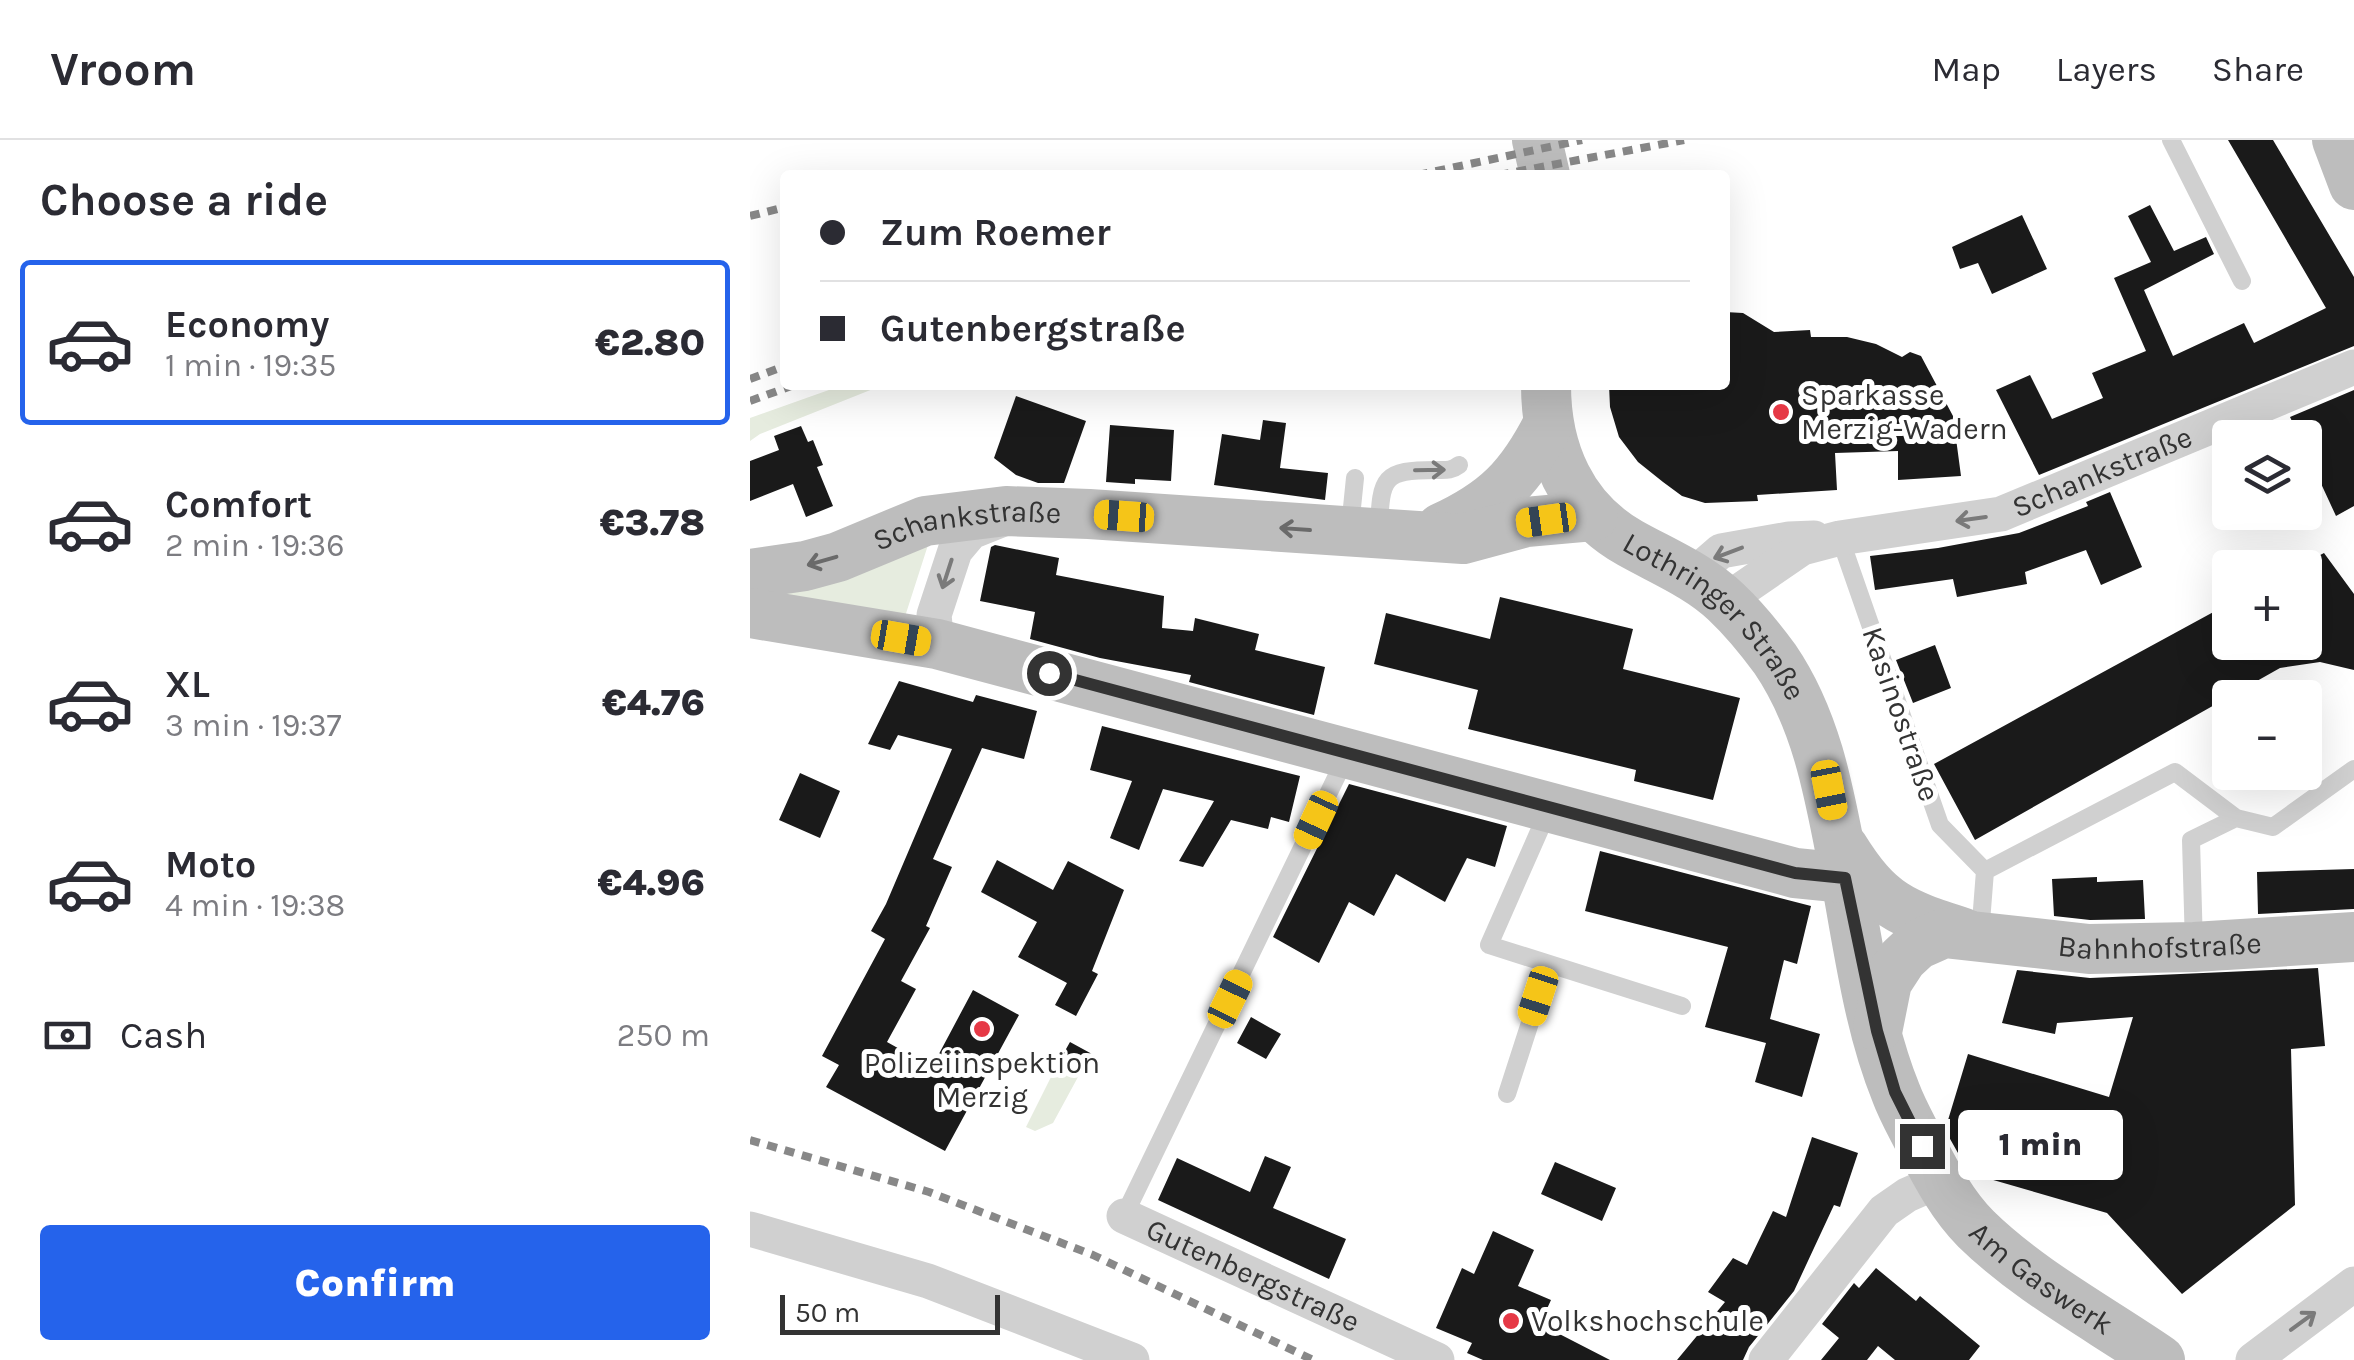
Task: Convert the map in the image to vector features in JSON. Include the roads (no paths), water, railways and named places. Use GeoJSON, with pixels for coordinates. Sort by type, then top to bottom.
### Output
{"type":"FeatureCollection","features":[{"type":"Feature","properties":{"kind":"street"},"geometry":{"type":"LineString","coordinates":[[1537,140],[1544,170]]}},
{"type":"Feature","properties":{"kind":"street","name":"Schankstraße"},"geometry":{"type":"LineString","coordinates":[[1708,589],[1721,551],[2001,514],[2354,367]]}},
{"type":"Feature","properties":{"kind":"street","name":"Schankstraße"},"geometry":{"type":"LineString","coordinates":[[1385,534],[1468,516],[1511,483],[1532,456],[1547,404]]}},
{"type":"Feature","properties":{"kind":"street","name":"Lothringer Straße"},"geometry":{"type":"LineString","coordinates":[[1547,404],[1558,464],[1592,516],[1624,540],[1708,589],[1775,659],[1793,690],[1821,761],[1842,859]]}},
{"type":"Feature","properties":{"kind":"street","name":"Schankstraße"},"geometry":{"type":"LineString","coordinates":[[750,574],[838,557],[924,521],[1006,511],[1463,539],[1526,522],[1592,516]]}},
{"type":"Feature","properties":{"kind":"street"},"geometry":{"type":"LineString","coordinates":[[937,644],[934,615],[954,551],[971,532],[1006,518],[1051,512]]}},
{"type":"Feature","properties":{"kind":"street"},"geometry":{"type":"LineString","coordinates":[[750,613],[937,644],[1795,873],[1842,859],[1877,1031],[1895,1092],[1939,1181],[1906,1195],[1884,1211],[1766,1360]]}},
{"type":"Feature","properties":{"kind":"street","name":"Bahnhofstraße"},"geometry":{"type":"LineString","coordinates":[[1842,859],[1908,915],[1972,934],[2039,945],[2090,949],[2354,937]]}},
{"type":"Feature","properties":{"kind":"street","name":"Bahnhofstraße"},"geometry":{"type":"LineString","coordinates":[[1877,1031],[1887,982],[1902,959],[1929,938],[1972,934]]}},
{"type":"Feature","properties":{"kind":"street","name":"Am Gaswerk"},"geometry":{"type":"LineString","coordinates":[[1939,1181],[1973,1226],[2008,1258],[2160,1360]]}},
{"type":"Feature","properties":{"kind":"street","name":"Gutenbergstraße"},"geometry":{"type":"LineString","coordinates":[[1124,1216],[1436,1360]]}},
{"type":"Feature","properties":{"kind":"street"},"geometry":{"type":"LineString","coordinates":[[750,1229],[928,1281],[1132,1360]]}},
{"type":"Feature","properties":{"kind":"street"},"geometry":{"type":"LineString","coordinates":[[2253,1360],[2354,1284]]}},
{"type":"Feature","properties":{"kind":"lane"},"geometry":{"type":"LineString","coordinates":[[2171,140],[2242,281]]}},
{"type":"Feature","properties":{"kind":"lane"},"geometry":{"type":"LineString","coordinates":[[1385,534],[1380,496],[1392,476],[1402,470],[1450,470],[1460,465]]}},
{"type":"Feature","properties":{"kind":"lane"},"geometry":{"type":"LineString","coordinates":[[1355,478],[1385,534]]}},
{"type":"Feature","properties":{"kind":"lane","name":"Kasinostraße"},"geometry":{"type":"LineString","coordinates":[[1840,538],[1940,825],[1985,871]]}},
{"type":"Feature","properties":{"kind":"lane"},"geometry":{"type":"LineString","coordinates":[[1124,1216],[1348,752]]}},
{"type":"Feature","properties":{"kind":"lane"},"geometry":{"type":"LineString","coordinates":[[1972,934],[1985,871],[2175,772],[2236,818],[2273,827],[2354,769]]}},
{"type":"Feature","properties":{"kind":"lane"},"geometry":{"type":"LineString","coordinates":[[1551,806],[1490,945],[1682,1006]]}},
{"type":"Feature","properties":{"kind":"lane"},"geometry":{"type":"LineString","coordinates":[[2194,946],[2191,840],[2236,818]]}},
{"type":"Feature","properties":{"kind":"lane"},"geometry":{"type":"LineString","coordinates":[[1506,1094],[1549,964]]}},
{"type":"Feature","properties":{"kind":"railway"},"geometry":{"type":"LineString","coordinates":[[1441,170],[1582,140]]}},
{"type":"Feature","properties":{"kind":"railway"},"geometry":{"type":"LineString","coordinates":[[1525,170],[1684,140]]}},
{"type":"Feature","properties":{"kind":"railway"},"geometry":{"type":"LineString","coordinates":[[750,216],[780,208]]}},
{"type":"Feature","properties":{"kind":"railway"},"geometry":{"type":"LineString","coordinates":[[750,379],[780,368]]}},
{"type":"Feature","properties":{"kind":"railway"},"geometry":{"type":"LineString","coordinates":[[750,401],[780,390]]}},
{"type":"Feature","properties":{"kind":"railway"},"geometry":{"type":"LineString","coordinates":[[750,1140],[929,1192],[1093,1255],[1313,1360]]}},
{"type":"Feature","properties":{"kind":"place","name":"Sparkasse Merzig-Wadern"},"geometry":{"type":"Point","coordinates":[1781,412]}},
{"type":"Feature","properties":{"kind":"place","name":"Polizeiinspektion Merzig"},"geometry":{"type":"Point","coordinates":[982,1029]}},
{"type":"Feature","properties":{"kind":"place","name":"Volkshochschule"},"geometry":{"type":"Point","coordinates":[1511,1321]}}]}
